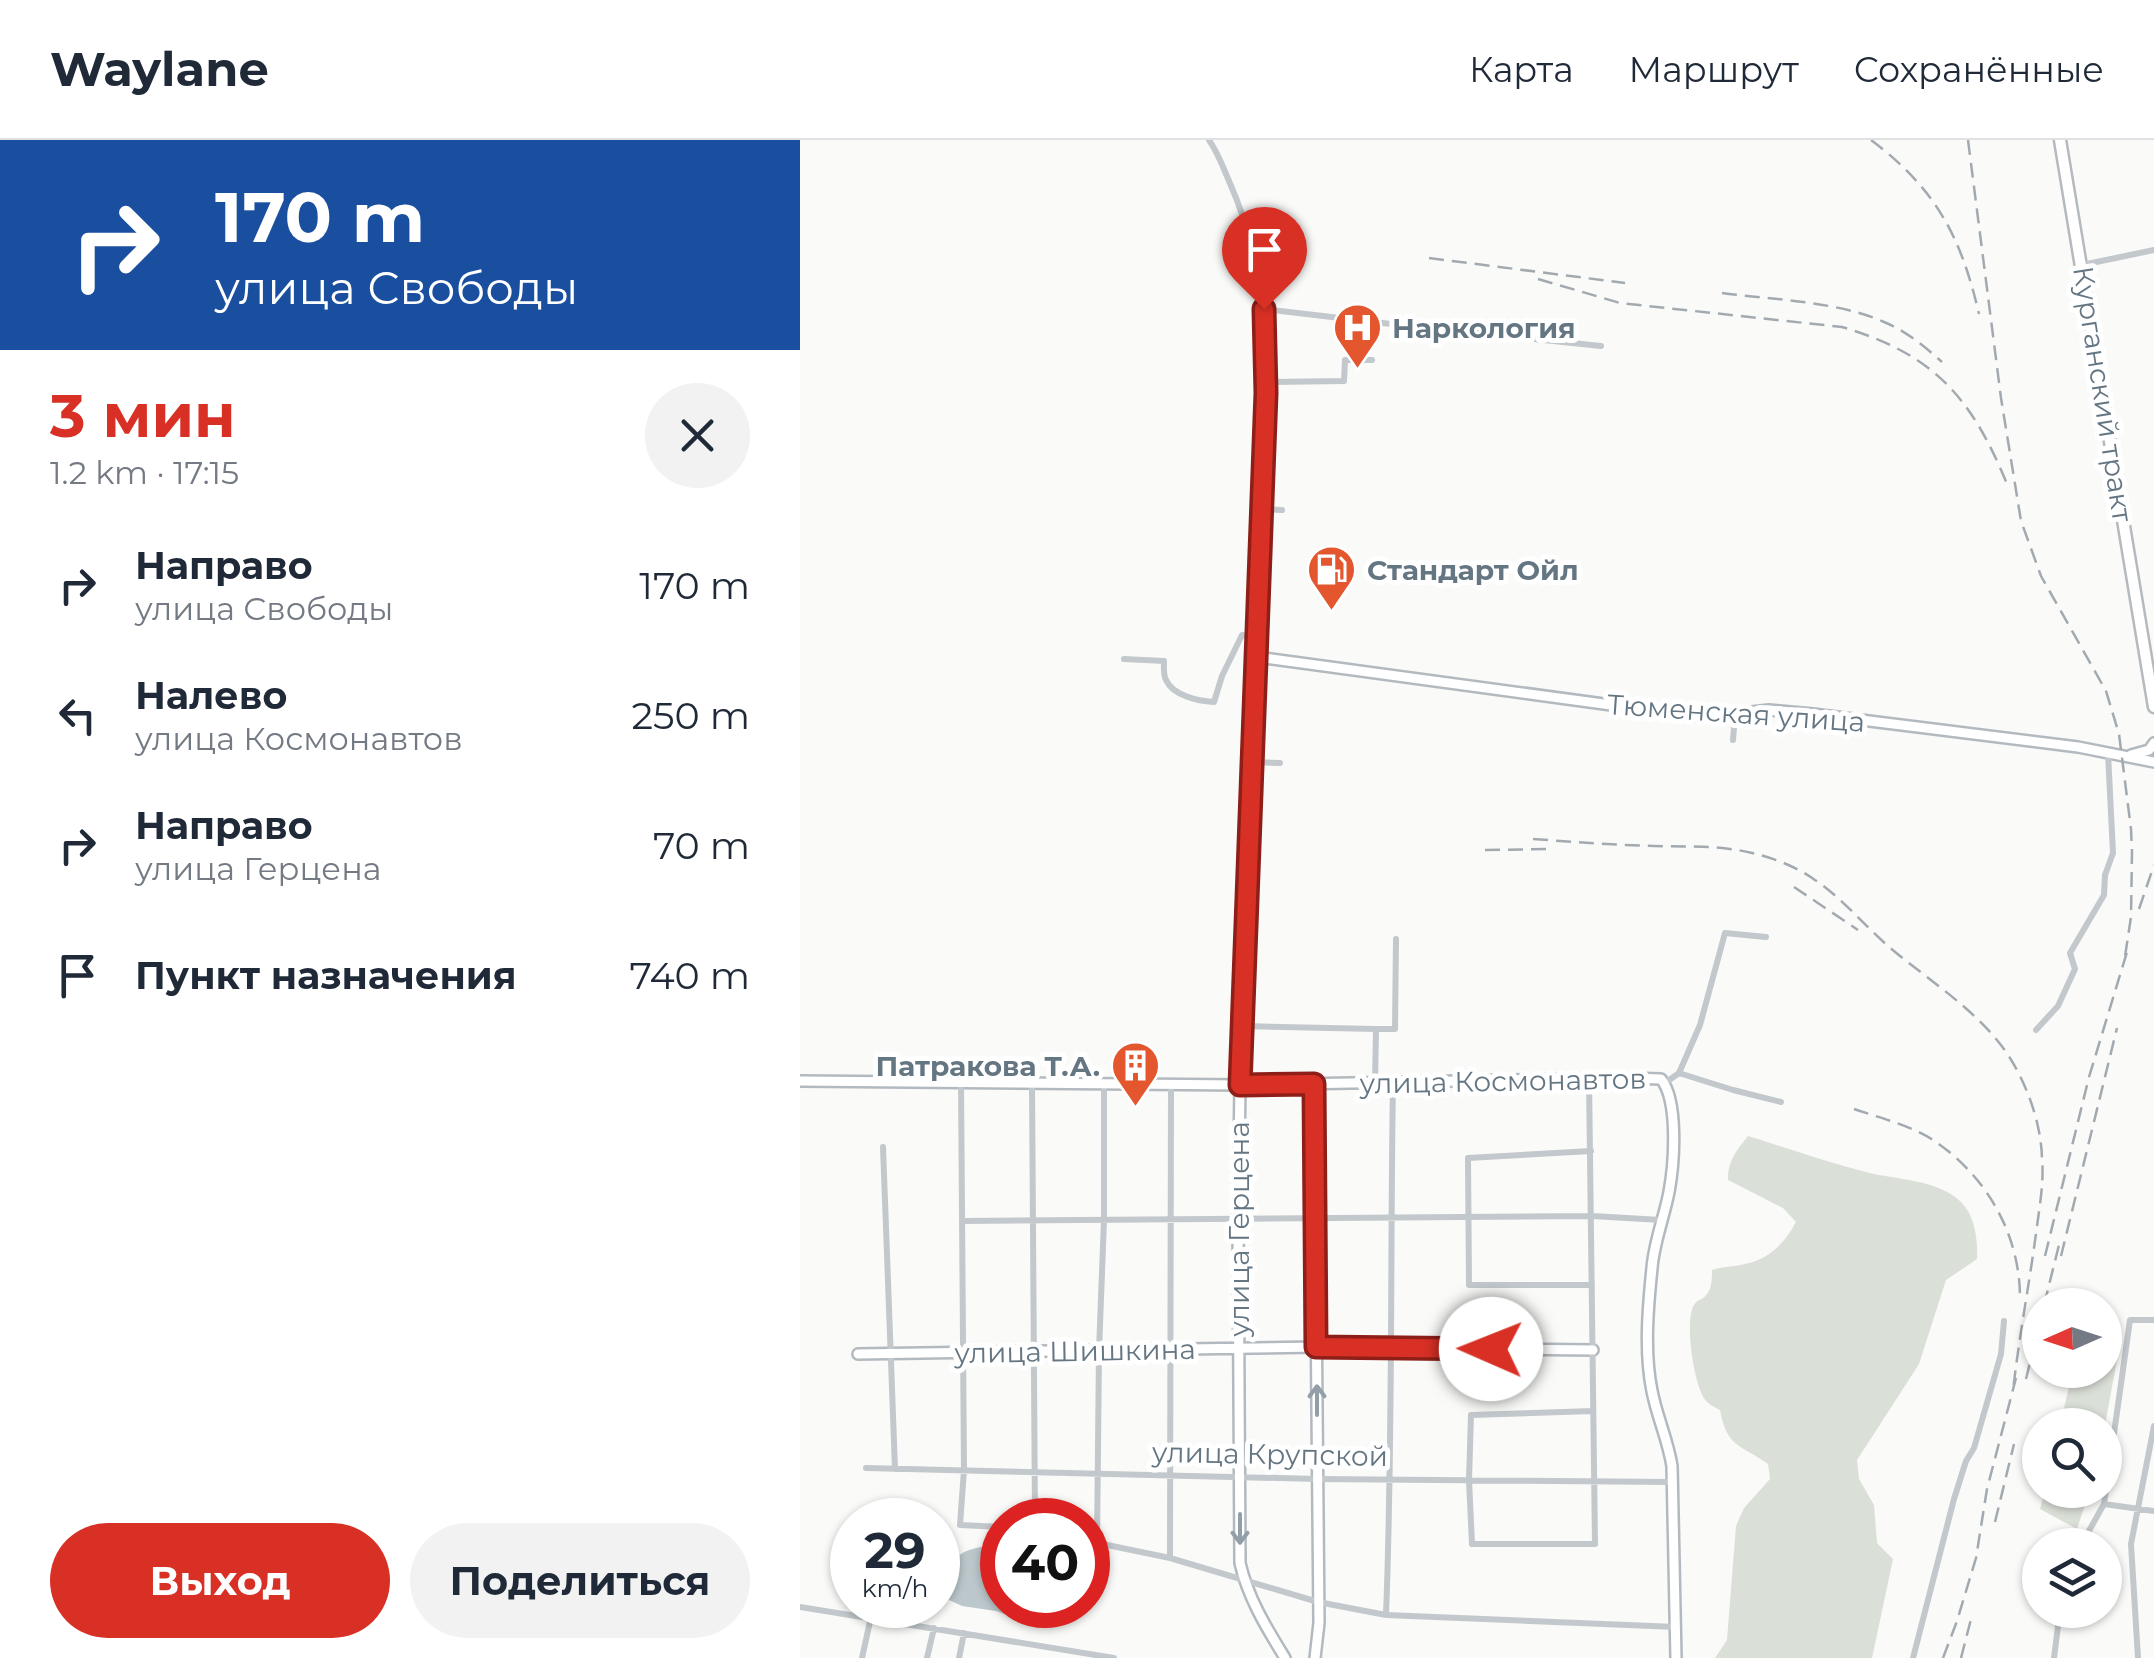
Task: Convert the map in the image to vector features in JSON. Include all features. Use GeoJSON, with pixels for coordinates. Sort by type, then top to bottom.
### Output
{"type":"FeatureCollection","features":[{"type":"Feature","properties":{"kind":"main road","name":"Курганский тракт"},"geometry":{"type":"LineString","coordinates":[[2060,140],[2154,707]]}},
{"type":"Feature","properties":{"kind":"street","name":"улица Герцена"},"geometry":{"type":"LineString","coordinates":[[1209,140],[1251,240],[1264,309],[1262,509],[1240,1085],[1240,1562],[1258,1615],[1285,1658]]}},
{"type":"Feature","properties":{"kind":"street"},"geometry":{"type":"LineString","coordinates":[[1216,153],[1222,140]]}},
{"type":"Feature","properties":{"kind":"street"},"geometry":{"type":"LineString","coordinates":[[2082,265],[2154,250]]}},
{"type":"Feature","properties":{"kind":"street"},"geometry":{"type":"LineString","coordinates":[[1264,309],[1601,346]]}},
{"type":"Feature","properties":{"kind":"street"},"geometry":{"type":"LineString","coordinates":[[1265,382],[1344,381],[1345,360],[1372,360]]}},
{"type":"Feature","properties":{"kind":"street"},"geometry":{"type":"LineString","coordinates":[[1262,509],[1282,510]]}},
{"type":"Feature","properties":{"kind":"street"},"geometry":{"type":"LineString","coordinates":[[1124,659],[1164,661],[1166,680],[1173,688],[1196,701],[1214,702],[1242,635],[1258,636]]}},
{"type":"Feature","properties":{"kind":"street","name":"Тюменская улица"},"geometry":{"type":"LineString","coordinates":[[1257,656],[1686,715],[1708,717],[1769,710],[1813,714],[2108,752],[2154,762]]}},
{"type":"Feature","properties":{"kind":"street"},"geometry":{"type":"LineString","coordinates":[[1733,740],[1736,714]]}},
{"type":"Feature","properties":{"kind":"street"},"geometry":{"type":"LineString","coordinates":[[2128,755],[2149,750],[2154,743]]}},
{"type":"Feature","properties":{"kind":"street"},"geometry":{"type":"LineString","coordinates":[[2036,1030],[2058,1006],[2074,968],[2070,954],[2104,895],[2105,876],[2113,853],[2108,752]]}},
{"type":"Feature","properties":{"kind":"street"},"geometry":{"type":"LineString","coordinates":[[1253,762],[1280,764]]}},
{"type":"Feature","properties":{"kind":"street"},"geometry":{"type":"LineString","coordinates":[[1676,1658],[1672,1482],[1669,1450],[1651,1389],[1649,1366],[1651,1271],[1672,1170],[1672,1106],[1665,1083],[1679,1073],[1700,1025],[1725,934],[1766,937]]}},
{"type":"Feature","properties":{"kind":"street"},"geometry":{"type":"LineString","coordinates":[[1242,1026],[1395,1029],[1396,939]]}},
{"type":"Feature","properties":{"kind":"street"},"geometry":{"type":"LineString","coordinates":[[1375,1083],[1376,1029]]}},
{"type":"Feature","properties":{"kind":"street"},"geometry":{"type":"LineString","coordinates":[[1679,1073],[1781,1102]]}},
{"type":"Feature","properties":{"kind":"street"},"geometry":{"type":"LineString","coordinates":[[1589,1078],[1595,1544],[1472,1544],[1471,1416],[1593,1411]]}},
{"type":"Feature","properties":{"kind":"street","name":"улица Космонавтов"},"geometry":{"type":"LineString","coordinates":[[800,1081],[1240,1085],[1655,1078],[1665,1083]]}},
{"type":"Feature","properties":{"kind":"street"},"geometry":{"type":"LineString","coordinates":[[961,1082],[964,1470],[960,1525],[980,1525]]}},
{"type":"Feature","properties":{"kind":"street"},"geometry":{"type":"LineString","coordinates":[[1032,1083],[1035,1498]]}},
{"type":"Feature","properties":{"kind":"street"},"geometry":{"type":"LineString","coordinates":[[1386,1615],[1391,1479],[1393,1083]]}},
{"type":"Feature","properties":{"kind":"street"},"geometry":{"type":"LineString","coordinates":[[1098,1498],[1104,1084]]}},
{"type":"Feature","properties":{"kind":"street"},"geometry":{"type":"LineString","coordinates":[[1170,1558],[1171,1084]]}},
{"type":"Feature","properties":{"kind":"street"},"geometry":{"type":"LineString","coordinates":[[1314,1084],[1318,1479],[1315,1658]]}},
{"type":"Feature","properties":{"kind":"street"},"geometry":{"type":"LineString","coordinates":[[883,1148],[896,1468]]}},
{"type":"Feature","properties":{"kind":"street"},"geometry":{"type":"LineString","coordinates":[[1591,1151],[1468,1158],[1468,1216],[1469,1285],[1592,1284]]}},
{"type":"Feature","properties":{"kind":"street"},"geometry":{"type":"LineString","coordinates":[[962,1221],[1315,1216],[1592,1216],[1661,1220]]}},
{"type":"Feature","properties":{"kind":"street"},"geometry":{"type":"LineString","coordinates":[[2118,1408],[2130,1320],[2154,1320]]}},
{"type":"Feature","properties":{"kind":"street"},"geometry":{"type":"LineString","coordinates":[[1914,1658],[1954,1500],[1974,1448],[2001,1354],[2004,1322]]}},
{"type":"Feature","properties":{"kind":"street","name":"улица Шишкина"},"geometry":{"type":"LineString","coordinates":[[858,1354],[1316,1347],[1593,1350]]}},
{"type":"Feature","properties":{"kind":"street"},"geometry":{"type":"LineString","coordinates":[[2138,1658],[2131,1544],[2154,1426]]}},
{"type":"Feature","properties":{"kind":"street","name":"улица Крупской"},"geometry":{"type":"LineString","coordinates":[[866,1468],[1318,1479],[1672,1482]]}},
{"type":"Feature","properties":{"kind":"street"},"geometry":{"type":"LineString","coordinates":[[2122,1507],[2154,1511]]}},
{"type":"Feature","properties":{"kind":"street"},"geometry":{"type":"LineString","coordinates":[[1110,1546],[1170,1558],[1318,1602],[1386,1615],[1676,1627]]}},
{"type":"Feature","properties":{"kind":"street"},"geometry":{"type":"LineString","coordinates":[[800,1608],[830,1612]]}},
{"type":"Feature","properties":{"kind":"street"},"geometry":{"type":"LineString","coordinates":[[862,1658],[869,1628]]}},
{"type":"Feature","properties":{"kind":"street"},"geometry":{"type":"LineString","coordinates":[[927,1658],[934,1628],[1114,1658]]}},
{"type":"Feature","properties":{"kind":"street"},"geometry":{"type":"LineString","coordinates":[[2054,1658],[2058,1628]]}},
{"type":"Feature","properties":{"kind":"street"},"geometry":{"type":"LineString","coordinates":[[958,1658],[964,1633]]}},
{"type":"Feature","properties":{"kind":"street"},"geometry":{"type":"LineString","coordinates":[[1033,1658],[1035,1645]]}},
{"type":"Feature","properties":{"kind":"shaded area"},"geometry":{"type":"Polygon","coordinates":[[[1748,1136],[1851,1168],[1941,1189],[1961,1202],[1975,1229],[1977,1259],[1946,1280],[1919,1364],[1857,1460],[1859,1479],[1874,1505],[1877,1543],[1893,1559],[1872,1658],[1715,1658],[1727,1640],[1736,1526],[1744,1508],[1770,1479],[1768,1464],[1731,1439],[1720,1410],[1702,1394],[1692,1354],[1691,1313],[1709,1292],[1712,1270],[1745,1264],[1769,1254],[1796,1222],[1783,1208],[1728,1180],[1731,1162],[1748,1136]]]}},
{"type":"Feature","properties":{"kind":"shaded area"},"geometry":{"type":"Polygon","coordinates":[[[2069,1388],[2112,1388],[2108,1408],[2064,1408],[2069,1388]]]}},
{"type":"Feature","properties":{"kind":"shaded area"},"geometry":{"type":"Polygon","coordinates":[[[2040,1508],[2084,1508],[2077,1528],[2040,1508]]]}},
{"type":"Feature","properties":{"kind":"shaded area"},"geometry":{"type":"Polygon","coordinates":[[[980,1548],[980,1609],[960,1605],[960,1554],[980,1548]]]}},
{"type":"Feature","properties":{"kind":"railway"},"geometry":{"type":"LineString","coordinates":[[1871,140],[1912,176],[1942,216],[1964,261],[1979,314]]}},
{"type":"Feature","properties":{"kind":"railway"},"geometry":{"type":"LineString","coordinates":[[1968,140],[2021,521],[2041,576],[2106,691],[2119,734],[2132,852],[2131,917],[2124,963]]}},
{"type":"Feature","properties":{"kind":"railway"},"geometry":{"type":"LineString","coordinates":[[1429,258],[1625,283]]}},
{"type":"Feature","properties":{"kind":"railway"},"geometry":{"type":"LineString","coordinates":[[1538,279],[1620,303],[1842,327],[1874,338],[1925,365],[1945,383],[1979,426],[2007,484]]}},
{"type":"Feature","properties":{"kind":"railway"},"geometry":{"type":"LineString","coordinates":[[1722,293],[1826,305],[1866,315],[1900,330],[1942,362]]}},
{"type":"Feature","properties":{"kind":"railway"},"geometry":{"type":"LineString","coordinates":[[1533,839],[1728,849],[1785,864],[1808,875],[1834,895],[1998,1041],[2028,1093],[2039,1132],[2042,1167],[2013,1391]]}},
{"type":"Feature","properties":{"kind":"railway"},"geometry":{"type":"LineString","coordinates":[[1485,850],[1548,849]]}},
{"type":"Feature","properties":{"kind":"railway"},"geometry":{"type":"LineString","coordinates":[[2139,909],[2154,865]]}},
{"type":"Feature","properties":{"kind":"railway"},"geometry":{"type":"LineString","coordinates":[[1794,887],[1858,930]]}},
{"type":"Feature","properties":{"kind":"railway"},"geometry":{"type":"LineString","coordinates":[[2045,1256],[2089,1077],[2127,952]]}},
{"type":"Feature","properties":{"kind":"railway"},"geometry":{"type":"LineString","coordinates":[[2061,1256],[2117,1028]]}},
{"type":"Feature","properties":{"kind":"railway"},"geometry":{"type":"LineString","coordinates":[[1854,1109],[1924,1135],[1969,1170],[1984,1188],[2006,1229],[2014,1251],[2020,1298]]}},
{"type":"Feature","properties":{"kind":"railway"},"geometry":{"type":"LineString","coordinates":[[2048,1288],[2060,1241]]}},
{"type":"Feature","properties":{"kind":"railway"},"geometry":{"type":"LineString","coordinates":[[1943,1658],[1976,1558],[1987,1489],[2016,1378]]}},
{"type":"Feature","properties":{"kind":"railway"},"geometry":{"type":"LineString","coordinates":[[1995,1522],[2014,1444]]}},
{"type":"Feature","properties":{"kind":"railway"},"geometry":{"type":"LineString","coordinates":[[1961,1658],[1971,1619]]}},
{"type":"Feature","properties":{"kind":"place","name":"Наркология"},"geometry":{"type":"Point","coordinates":[1357,370]}},
{"type":"Feature","properties":{"kind":"place","name":"Стандарт Ойл"},"geometry":{"type":"Point","coordinates":[1332,612]}},
{"type":"Feature","properties":{"kind":"place","name":"Патракова Т.А."},"geometry":{"type":"Point","coordinates":[1135,1108]}},
{"type":"Feature","properties":{"kind":"route"},"geometry":{"type":"LineString","coordinates":[[1264,309],[1266,393],[1240,1085],[1314,1084],[1316,1347],[1491,1349]]}}]}
